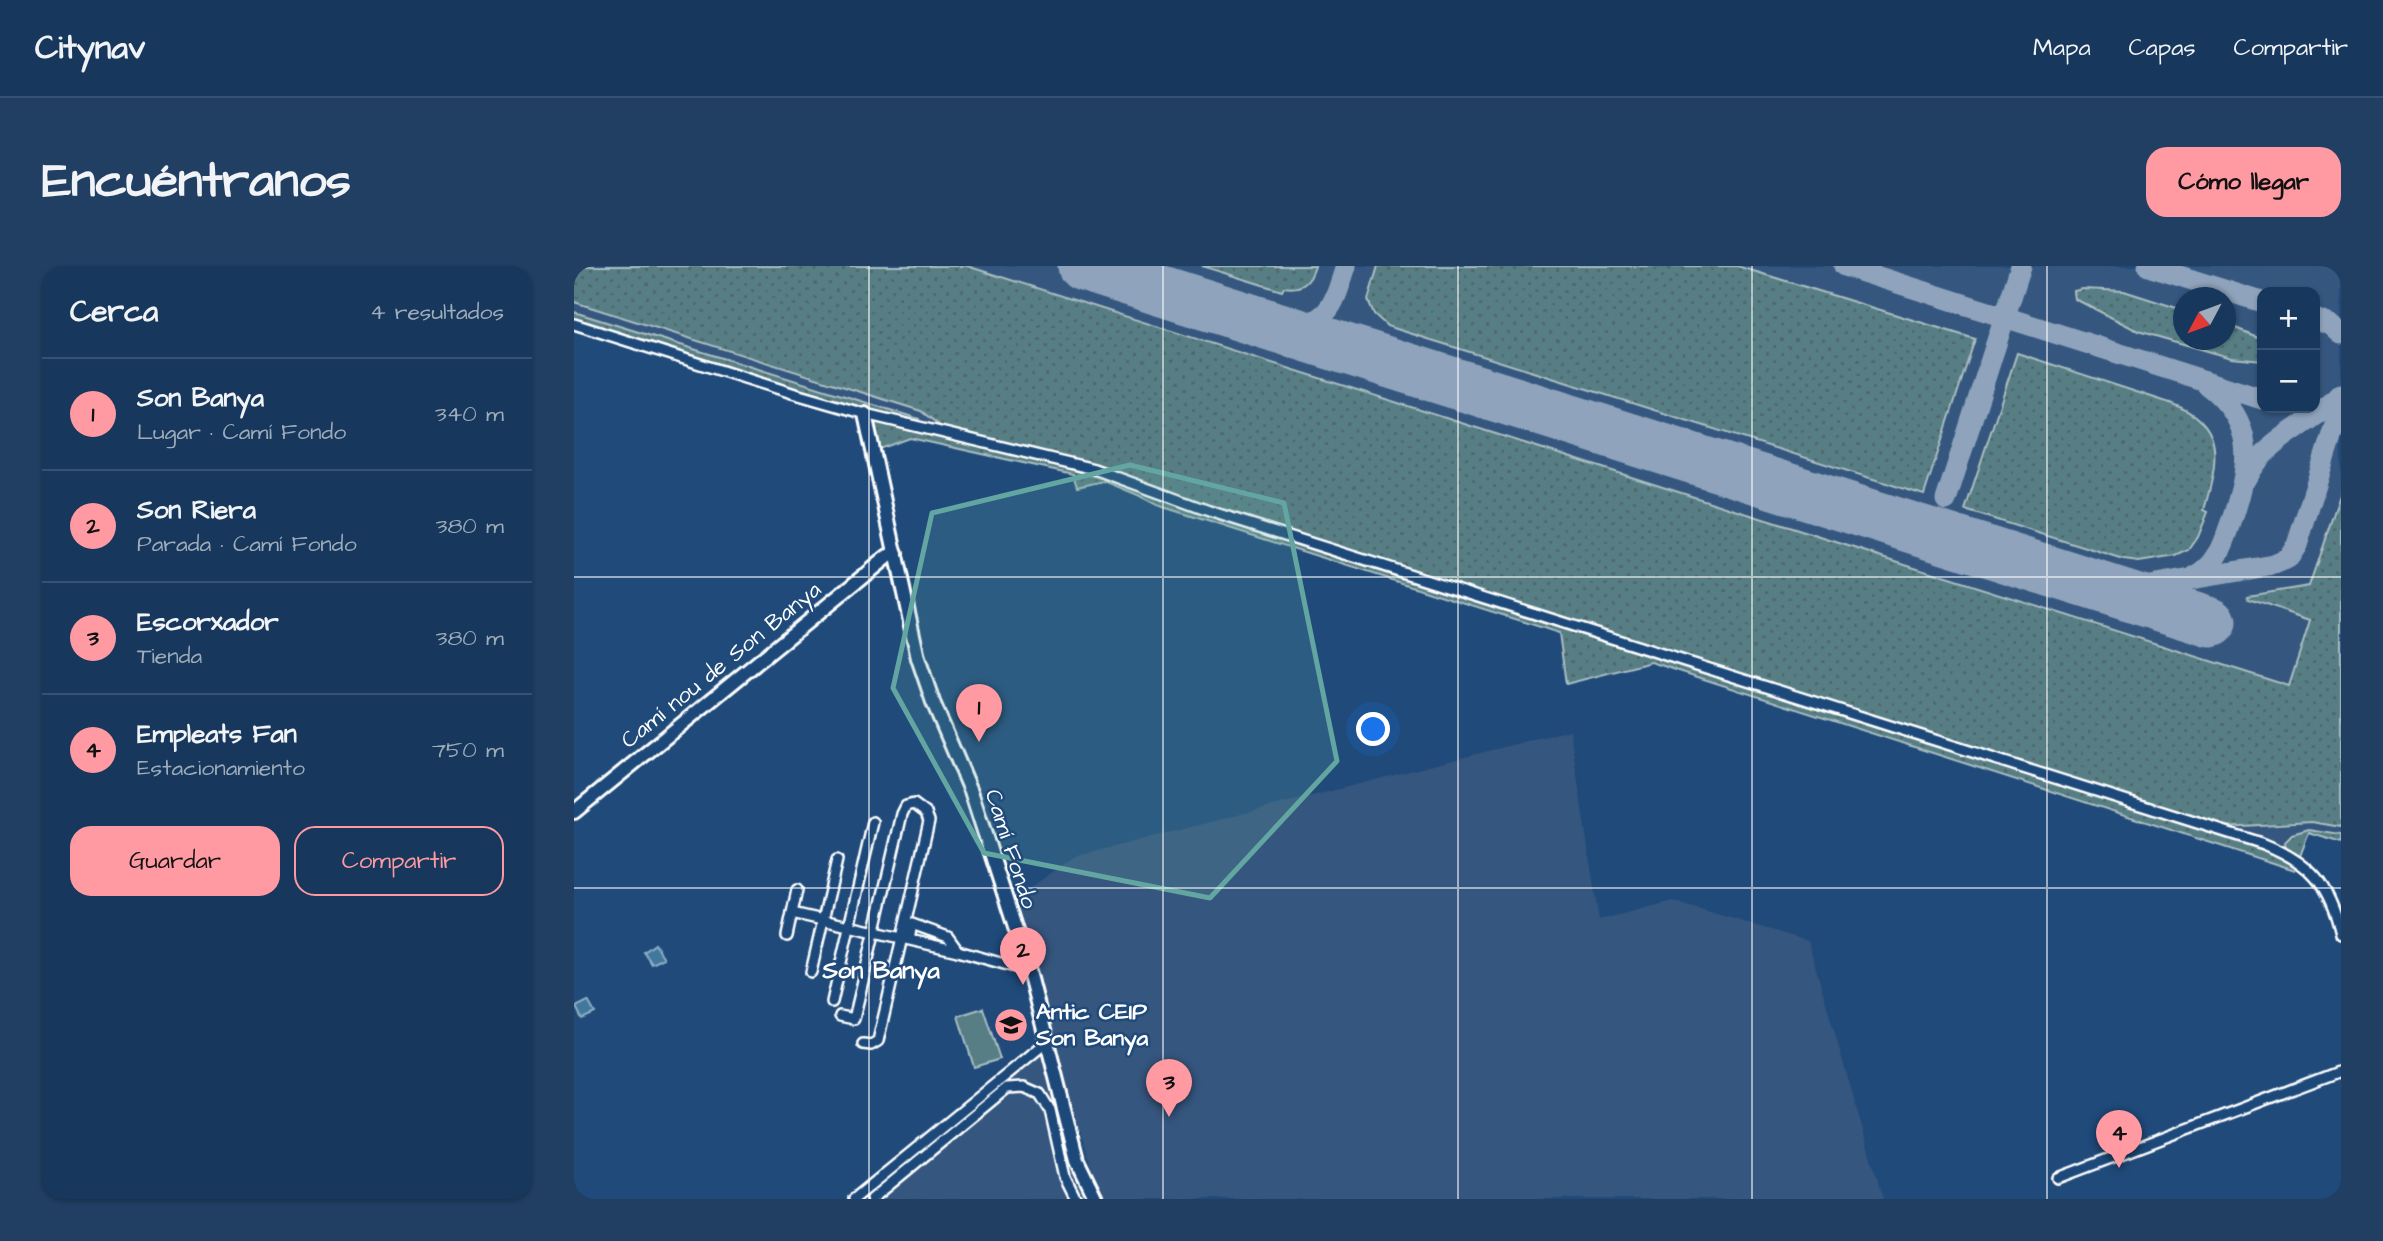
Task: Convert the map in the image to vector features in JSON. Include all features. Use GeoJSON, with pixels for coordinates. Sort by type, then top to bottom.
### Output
{"type":"FeatureCollection","features":[{"type":"Feature","properties":{"kind":"street"},"geometry":{"type":"LineString","coordinates":[[574,324],[865,414],[1094,469],[1223,515],[2264,844],[2298,860],[2313,873],[2329,896],[2341,934]]}},
{"type":"Feature","properties":{"kind":"street","name":"Camí Fondo"},"geometry":{"type":"LineString","coordinates":[[865,414],[918,658],[933,702],[971,791],[1028,971],[1077,1160],[1096,1199]]}},
{"type":"Feature","properties":{"kind":"street","name":"Camí nou de Son Banya"},"geometry":{"type":"LineString","coordinates":[[574,812],[888,556],[896,554]]}},
{"type":"Feature","properties":{"kind":"street"},"geometry":{"type":"LineString","coordinates":[[840,1016],[854,1019],[902,814],[906,806],[914,804],[926,813],[929,821],[878,1041],[871,1045],[863,1044]]}},
{"type":"Feature","properties":{"kind":"street"},"geometry":{"type":"LineString","coordinates":[[832,1002],[873,822]]}},
{"type":"Feature","properties":{"kind":"street"},"geometry":{"type":"LineString","coordinates":[[811,972],[837,860]]}},
{"type":"Feature","properties":{"kind":"street"},"geometry":{"type":"LineString","coordinates":[[787,936],[797,890]]}},
{"type":"Feature","properties":{"kind":"street"},"geometry":{"type":"LineString","coordinates":[[792,913],[958,951],[1028,971]]}},
{"type":"Feature","properties":{"kind":"street"},"geometry":{"type":"LineString","coordinates":[[904,938],[912,924],[948,936],[958,951]]}},
{"type":"Feature","properties":{"kind":"street"},"geometry":{"type":"LineString","coordinates":[[854,1199],[1048,1041]]}},
{"type":"Feature","properties":{"kind":"street"},"geometry":{"type":"LineString","coordinates":[[2058,1178],[2341,1071]]}},
{"type":"Feature","properties":{"kind":"street"},"geometry":{"type":"LineString","coordinates":[[872,1199],[1007,1088],[1024,1087],[1040,1094],[1050,1110],[1065,1177],[1076,1199]]}},
{"type":"Feature","properties":{"kind":"highlighted area"},"geometry":{"type":"Polygon","coordinates":[[[1130,465],[1284,503],[1337,761],[1210,898],[984,853],[893,688],[932,513],[1130,465]]]}},
{"type":"Feature","properties":{"kind":"shaded area"},"geometry":{"type":"Polygon","coordinates":[[[574,266],[2341,266],[2341,843],[2309,833],[2295,870],[1651,662],[1566,684],[1559,633],[1157,505],[1104,481],[1077,487],[1073,474],[910,438],[880,449],[871,408],[574,316],[574,266]]]}},
{"type":"Feature","properties":{"kind":"shaded area"},"geometry":{"type":"Polygon","coordinates":[[[1570,730],[1599,920],[1673,901],[1808,941],[1883,1199],[1101,1199],[1010,902],[1074,857],[1570,730]]]}},
{"type":"Feature","properties":{"kind":"shaded area"},"geometry":{"type":"Polygon","coordinates":[[[655,944],[664,958],[652,964],[644,952],[655,944]]]}},
{"type":"Feature","properties":{"kind":"shaded area"},"geometry":{"type":"Polygon","coordinates":[[[588,1001],[595,1013],[582,1019],[576,1007],[588,1001]]]}},
{"type":"Feature","properties":{"kind":"shaded area"},"geometry":{"type":"Polygon","coordinates":[[[1045,1049],[1076,1175],[1087,1199],[858,1199],[1045,1049]]]}},
{"type":"Feature","properties":{"kind":"green space"},"geometry":{"type":"Polygon","coordinates":[[[574,266],[967,266],[2289,686],[2310,620],[2248,599],[2247,596],[2309,586],[2341,492],[2341,827],[2312,822],[2223,827],[1203,503],[1091,463],[944,429],[921,411],[574,302],[574,266]]]}},
{"type":"Feature","properties":{"kind":"green space"},"geometry":{"type":"Polygon","coordinates":[[[1202,266],[1315,266],[1311,277],[1304,284],[1284,287],[1282,291],[1202,266]]]}},
{"type":"Feature","properties":{"kind":"green space"},"geometry":{"type":"Polygon","coordinates":[[[1378,266],[1737,266],[1975,339],[1924,495],[1387,326],[1374,314],[1368,300],[1378,266]]]}},
{"type":"Feature","properties":{"kind":"green space"},"geometry":{"type":"Polygon","coordinates":[[[2074,291],[2124,291],[2173,307],[2173,341],[2138,331],[2075,299],[2074,291]]]}},
{"type":"Feature","properties":{"kind":"green space"},"geometry":{"type":"Polygon","coordinates":[[[574,312],[919,419],[918,422],[809,393],[574,319],[574,312]]]}},
{"type":"Feature","properties":{"kind":"green space"},"geometry":{"type":"Polygon","coordinates":[[[2236,328],[2257,337],[2257,360],[2232,358],[2204,350],[2236,350],[2236,328]]]}},
{"type":"Feature","properties":{"kind":"green space"},"geometry":{"type":"Polygon","coordinates":[[[2017,353],[2170,403],[2201,422],[2214,446],[2213,476],[2204,510],[2208,512],[2198,537],[2189,550],[2176,556],[2139,562],[2124,560],[1965,510],[2017,353]]]}},
{"type":"Feature","properties":{"kind":"green space"},"geometry":{"type":"Polygon","coordinates":[[[874,421],[1076,470],[1223,522],[2211,833],[2270,852],[2297,865],[2295,870],[1651,662],[1566,684],[1559,633],[1157,505],[1104,481],[1077,487],[1073,474],[910,438],[880,449],[874,421]]]}},
{"type":"Feature","properties":{"kind":"green space"},"geometry":{"type":"Polygon","coordinates":[[[2309,830],[2341,835],[2341,843],[2309,833],[2300,856],[2286,848],[2285,842],[2292,835],[2309,830]]]}},
{"type":"Feature","properties":{"kind":"green space"},"geometry":{"type":"Polygon","coordinates":[[[983,1008],[1000,1059],[974,1067],[958,1016],[983,1008]]]}},
{"type":"Feature","properties":{"kind":"taxiway"},"geometry":{"type":"LineString","coordinates":[[1283,330],[1311,322],[1327,311],[1333,303],[1346,266]]}},
{"type":"Feature","properties":{"kind":"taxiway"},"geometry":{"type":"LineString","coordinates":[[1844,266],[2257,397]]}},
{"type":"Feature","properties":{"kind":"taxiway"},"geometry":{"type":"LineString","coordinates":[[1946,500],[2021,266]]}},
{"type":"Feature","properties":{"kind":"taxiway"},"geometry":{"type":"LineString","coordinates":[[2148,266],[2257,300]]}},
{"type":"Feature","properties":{"kind":"taxiway"},"geometry":{"type":"LineString","coordinates":[[2320,321],[2331,325],[2341,334]]}},
{"type":"Feature","properties":{"kind":"taxiway"},"geometry":{"type":"LineString","coordinates":[[2194,577],[2209,566],[2223,545],[2238,500],[2245,463],[2242,430],[2235,414],[2206,384]]}},
{"type":"Feature","properties":{"kind":"taxiway"},"geometry":{"type":"LineString","coordinates":[[2247,478],[2266,452],[2341,394]]}},
{"type":"Feature","properties":{"kind":"taxiway"},"geometry":{"type":"LineString","coordinates":[[2109,589],[2126,590],[2274,565],[2288,559],[2297,545],[2341,406]]}},
{"type":"Feature","properties":{"kind":"runway"},"geometry":{"type":"LineString","coordinates":[[1083,266],[2211,622]]}},
{"type":"Feature","properties":{"kind":"place","name":"Son Banya"},"geometry":{"type":"Point","coordinates":[979,742]}},
{"type":"Feature","properties":{"kind":"place","name":"Son Riera"},"geometry":{"type":"Point","coordinates":[1023,985]}},
{"type":"Feature","properties":{"kind":"place","name":"Antic CEIP Son Banya"},"geometry":{"type":"Point","coordinates":[1011,1025]}},
{"type":"Feature","properties":{"kind":"place","name":"Escorxador"},"geometry":{"type":"Point","coordinates":[1169,1117]}},
{"type":"Feature","properties":{"kind":"place","name":"Empleats Fan"},"geometry":{"type":"Point","coordinates":[2119,1168]}},
{"type":"Feature","properties":{"kind":"district","name":"Son Banya"},"geometry":{"type":"Point","coordinates":[881,971]}}]}
